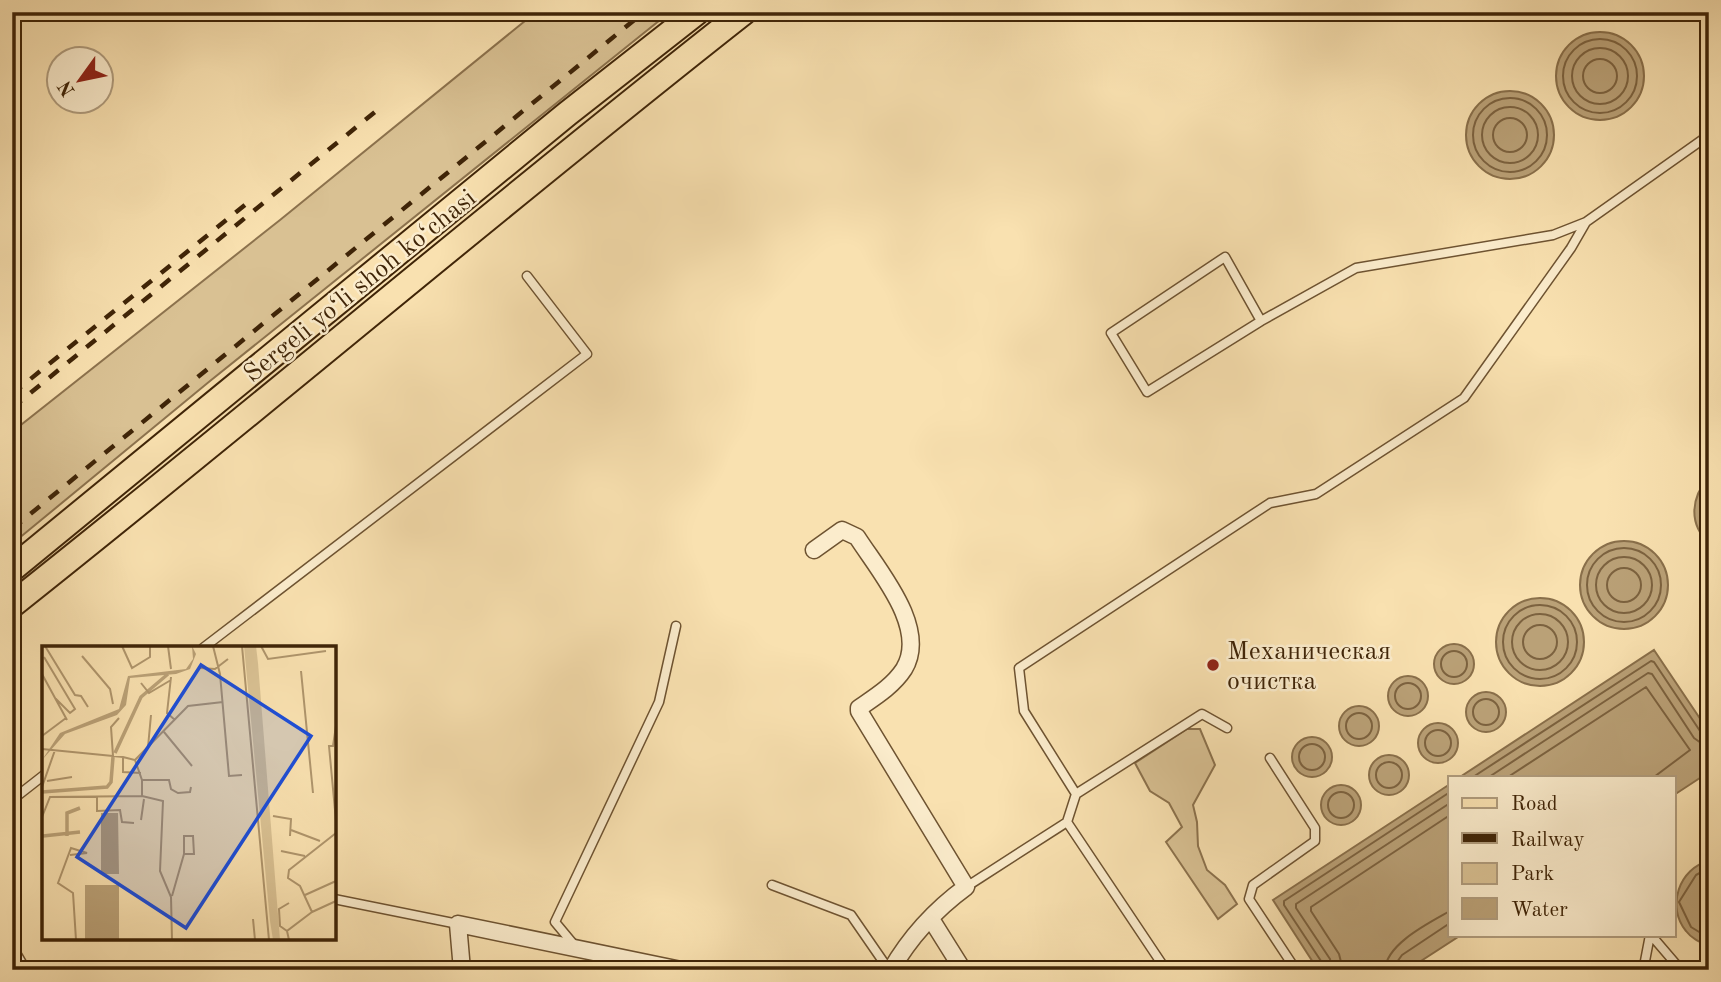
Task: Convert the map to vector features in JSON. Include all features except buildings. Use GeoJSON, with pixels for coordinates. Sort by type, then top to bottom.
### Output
{"type":"FeatureCollection","features":[{"type":"Feature","properties":{"kind":"main road","name":"Sergeli yo‘li shoh ko‘chasi"},"geometry":{"type":"LineString","coordinates":[[12,569],[567,114],[697,12]]}},
{"type":"Feature","properties":{"kind":"main road","name":"Sergeli yo‘li shoh ko‘chasi"},"geometry":{"type":"LineString","coordinates":[[12,605],[585,137],[744,12]]}},
{"type":"Feature","properties":{"kind":"street"},"geometry":{"type":"LineString","coordinates":[[814,551],[842,530],[848,531],[857,537],[900,605],[909,625],[912,648],[904,668],[888,688],[859,708],[859,711],[967,887],[922,925],[890,970]]}},
{"type":"Feature","properties":{"kind":"street"},"geometry":{"type":"LineString","coordinates":[[931,919],[963,970]]}},
{"type":"Feature","properties":{"kind":"street"},"geometry":{"type":"LineString","coordinates":[[462,970],[457,924],[681,970]]}},
{"type":"Feature","properties":{"kind":"lane"},"geometry":{"type":"LineString","coordinates":[[12,22],[24,12]]}},
{"type":"Feature","properties":{"kind":"lane"},"geometry":{"type":"LineString","coordinates":[[1261,321],[1225,257],[1111,333],[1147,392],[1261,321],[1356,268],[1553,235],[1586,222],[1709,135]]}},
{"type":"Feature","properties":{"kind":"lane"},"geometry":{"type":"LineString","coordinates":[[1076,794],[1024,711],[1019,668],[1270,503],[1316,494],[1464,398],[1571,248],[1586,222]]}},
{"type":"Feature","properties":{"kind":"lane"},"geometry":{"type":"LineString","coordinates":[[205,646],[587,354],[527,276]]}},
{"type":"Feature","properties":{"kind":"lane"},"geometry":{"type":"LineString","coordinates":[[577,948],[555,922],[659,702],[676,626]]}},
{"type":"Feature","properties":{"kind":"lane"},"geometry":{"type":"LineString","coordinates":[[967,887],[1067,822],[1076,794],[1202,714],[1227,728]]}},
{"type":"Feature","properties":{"kind":"lane"},"geometry":{"type":"LineString","coordinates":[[1270,758],[1315,828],[1315,841],[1253,885],[1250,899],[1296,970]]}},
{"type":"Feature","properties":{"kind":"lane"},"geometry":{"type":"LineString","coordinates":[[12,800],[42,777]]}},
{"type":"Feature","properties":{"kind":"lane"},"geometry":{"type":"LineString","coordinates":[[1067,822],[1166,970]]}},
{"type":"Feature","properties":{"kind":"lane"},"geometry":{"type":"LineString","coordinates":[[772,885],[851,915],[890,970]]}},
{"type":"Feature","properties":{"kind":"lane"},"geometry":{"type":"LineString","coordinates":[[336,899],[457,924]]}},
{"type":"Feature","properties":{"kind":"lane"},"geometry":{"type":"LineString","coordinates":[[1646,970],[1650,936]]}},
{"type":"Feature","properties":{"kind":"lane"},"geometry":{"type":"LineString","coordinates":[[1651,936],[1681,970]]}},
{"type":"Feature","properties":{"kind":"lane"},"geometry":{"type":"LineString","coordinates":[[12,946],[26,970]]}},
{"type":"Feature","properties":{"kind":"green space"},"geometry":{"type":"Polygon","coordinates":[[[536,12],[670,12],[210,381],[12,544],[12,432],[280,220],[536,12]]]}},
{"type":"Feature","properties":{"kind":"green space"},"geometry":{"type":"Polygon","coordinates":[[[1187,729],[1200,729],[1215,765],[1193,805],[1198,846],[1207,870],[1225,885],[1237,904],[1218,919],[1166,842],[1182,827],[1169,803],[1150,791],[1135,763],[1187,729]]]}},
{"type":"Feature","properties":{"kind":"water"},"geometry":{"type":"Polygon","coordinates":[[[1600,32],[1617,36],[1631,45],[1640,59],[1644,76],[1640,93],[1631,107],[1617,116],[1600,120],[1583,116],[1569,107],[1560,93],[1556,76],[1560,59],[1569,45],[1583,36],[1600,32]]]}},
{"type":"Feature","properties":{"kind":"water"},"geometry":{"type":"Polygon","coordinates":[[[1510,91],[1527,95],[1541,104],[1550,118],[1554,135],[1550,152],[1541,166],[1527,175],[1510,179],[1493,175],[1479,166],[1470,152],[1466,135],[1470,118],[1479,104],[1493,95],[1510,91]]]}},
{"type":"Feature","properties":{"kind":"water"},"geometry":{"type":"Polygon","coordinates":[[[1709,477],[1709,543],[1702,536],[1694,510],[1698,493],[1709,477]]]}},
{"type":"Feature","properties":{"kind":"water"},"geometry":{"type":"Polygon","coordinates":[[[1624,541],[1641,545],[1655,554],[1664,568],[1668,585],[1664,602],[1655,616],[1641,625],[1624,629],[1607,625],[1593,616],[1584,602],[1580,585],[1584,568],[1593,554],[1607,545],[1624,541]]]}},
{"type":"Feature","properties":{"kind":"water"},"geometry":{"type":"Polygon","coordinates":[[[1540,598],[1557,602],[1571,611],[1580,625],[1584,642],[1580,659],[1571,673],[1557,682],[1540,686],[1523,682],[1509,673],[1500,659],[1496,642],[1500,625],[1509,611],[1523,602],[1540,598]]]}},
{"type":"Feature","properties":{"kind":"water"},"geometry":{"type":"Polygon","coordinates":[[[1454,644],[1462,645],[1468,650],[1473,656],[1473,672],[1468,678],[1462,683],[1454,684],[1446,683],[1440,678],[1435,672],[1434,664],[1435,656],[1440,650],[1446,645],[1454,644]]]}},
{"type":"Feature","properties":{"kind":"water"},"geometry":{"type":"Polygon","coordinates":[[[1654,650],[1709,732],[1709,772],[1676,794],[1676,776],[1462,776],[1654,650]]]}},
{"type":"Feature","properties":{"kind":"water"},"geometry":{"type":"Polygon","coordinates":[[[1408,676],[1416,677],[1422,682],[1427,688],[1427,704],[1422,710],[1416,715],[1408,716],[1400,715],[1394,710],[1389,704],[1388,696],[1389,688],[1394,682],[1400,677],[1408,676]]]}},
{"type":"Feature","properties":{"kind":"water"},"geometry":{"type":"Polygon","coordinates":[[[1486,692],[1494,693],[1500,698],[1505,704],[1505,720],[1500,726],[1494,731],[1486,732],[1478,731],[1472,726],[1467,720],[1466,712],[1467,704],[1472,698],[1478,693],[1486,692]]]}},
{"type":"Feature","properties":{"kind":"water"},"geometry":{"type":"Polygon","coordinates":[[[1359,706],[1367,707],[1373,712],[1378,718],[1378,734],[1373,740],[1367,745],[1359,746],[1351,745],[1345,740],[1340,734],[1339,726],[1340,718],[1345,712],[1351,707],[1359,706]]]}},
{"type":"Feature","properties":{"kind":"water"},"geometry":{"type":"Polygon","coordinates":[[[1438,723],[1446,724],[1452,729],[1457,735],[1457,751],[1452,757],[1446,762],[1438,763],[1430,762],[1424,757],[1419,751],[1418,743],[1419,735],[1424,729],[1430,724],[1438,723]]]}},
{"type":"Feature","properties":{"kind":"water"},"geometry":{"type":"Polygon","coordinates":[[[1312,737],[1320,738],[1326,743],[1331,749],[1331,765],[1326,771],[1320,776],[1312,777],[1304,776],[1298,771],[1293,765],[1292,757],[1293,749],[1298,743],[1304,738],[1312,737]]]}},
{"type":"Feature","properties":{"kind":"water"},"geometry":{"type":"Polygon","coordinates":[[[1389,755],[1397,756],[1403,761],[1408,767],[1408,783],[1403,789],[1397,794],[1389,795],[1381,794],[1375,789],[1370,783],[1369,775],[1370,767],[1375,761],[1381,756],[1389,755]]]}},
{"type":"Feature","properties":{"kind":"water"},"geometry":{"type":"Polygon","coordinates":[[[1341,785],[1349,786],[1355,791],[1360,797],[1360,813],[1355,819],[1349,824],[1341,825],[1333,824],[1327,819],[1322,813],[1321,805],[1322,797],[1327,791],[1333,786],[1341,785]]]}},
{"type":"Feature","properties":{"kind":"water"},"geometry":{"type":"Polygon","coordinates":[[[1448,785],[1448,936],[1459,936],[1407,970],[1318,970],[1273,900],[1448,785]]]}},
{"type":"Feature","properties":{"kind":"water"},"geometry":{"type":"Polygon","coordinates":[[[1709,861],[1709,946],[1686,931],[1677,911],[1677,900],[1683,880],[1699,865],[1709,861]]]}},
{"type":"Feature","properties":{"kind":"water"},"geometry":{"type":"Polygon","coordinates":[[[1585,961],[1599,962],[1614,970],[1568,970],[1585,961]]]}},
{"type":"Feature","properties":{"kind":"railway"},"geometry":{"type":"LineString","coordinates":[[12,529],[644,12]]}},
{"type":"Feature","properties":{"kind":"railway"},"geometry":{"type":"LineString","coordinates":[[12,408],[381,107]]}},
{"type":"Feature","properties":{"kind":"railway"},"geometry":{"type":"LineString","coordinates":[[12,394],[246,204]]}},
{"type":"Feature","properties":{"kind":"place","name":"Механическая очистка"},"geometry":{"type":"Point","coordinates":[1213,665]}}]}
